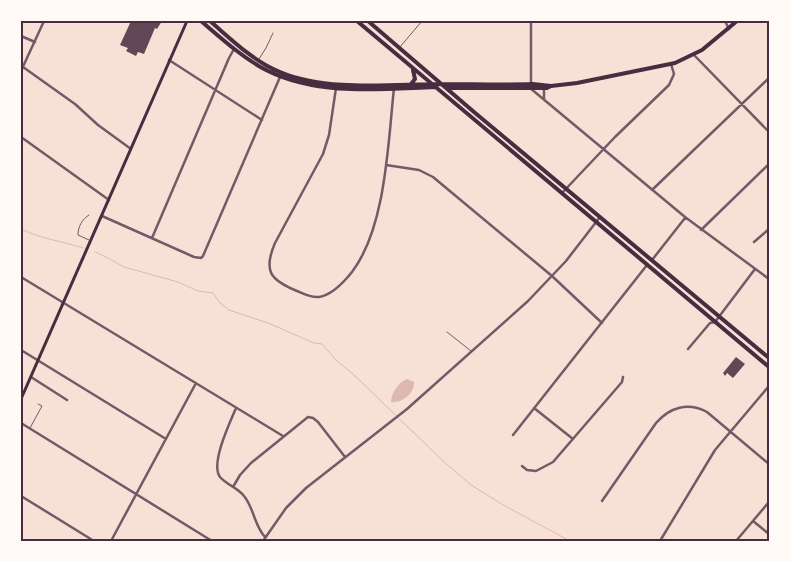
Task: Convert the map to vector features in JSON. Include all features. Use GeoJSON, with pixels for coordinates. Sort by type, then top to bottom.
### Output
{"type":"FeatureCollection","features":[{"type":"Feature","properties":{"kind":"main road"},"geometry":{"type":"LineString","coordinates":[[21,399],[187,21]]}},
{"type":"Feature","properties":{"kind":"main road"},"geometry":{"type":"LineString","coordinates":[[201,21],[236,47],[281,75]]}},
{"type":"Feature","properties":{"kind":"main road"},"geometry":{"type":"LineString","coordinates":[[210,21],[258,66],[281,75],[336,86],[394,88],[441,84],[551,86],[592,81],[671,64],[694,55],[708,46],[737,21]]}},
{"type":"Feature","properties":{"kind":"main road"},"geometry":{"type":"LineString","coordinates":[[357,21],[769,367]]}},
{"type":"Feature","properties":{"kind":"main road"},"geometry":{"type":"LineString","coordinates":[[368,21],[769,358]]}},
{"type":"Feature","properties":{"kind":"main road"},"geometry":{"type":"LineString","coordinates":[[410,84],[415,79],[413,68]]}},
{"type":"Feature","properties":{"kind":"main road"},"geometry":{"type":"LineString","coordinates":[[336,86],[410,84],[446,88],[530,86],[544,88],[551,86]]}},
{"type":"Feature","properties":{"kind":"street"},"geometry":{"type":"LineString","coordinates":[[21,71],[44,21]]}},
{"type":"Feature","properties":{"kind":"street"},"geometry":{"type":"LineString","coordinates":[[531,21],[530,86],[538,95],[685,218],[769,279]]}},
{"type":"Feature","properties":{"kind":"street"},"geometry":{"type":"LineString","coordinates":[[725,21],[729,29]]}},
{"type":"Feature","properties":{"kind":"street"},"geometry":{"type":"LineString","coordinates":[[21,36],[35,42]]}},
{"type":"Feature","properties":{"kind":"street"},"geometry":{"type":"LineString","coordinates":[[152,238],[229,58],[236,47]]}},
{"type":"Feature","properties":{"kind":"street"},"geometry":{"type":"LineString","coordinates":[[694,55],[769,132]]}},
{"type":"Feature","properties":{"kind":"street"},"geometry":{"type":"LineString","coordinates":[[169,60],[262,120]]}},
{"type":"Feature","properties":{"kind":"street"},"geometry":{"type":"LineString","coordinates":[[562,193],[669,85],[674,74],[671,64]]}},
{"type":"Feature","properties":{"kind":"street"},"geometry":{"type":"LineString","coordinates":[[23,67],[76,104],[98,125],[131,149]]}},
{"type":"Feature","properties":{"kind":"street"},"geometry":{"type":"LineString","coordinates":[[102,216],[200,258],[206,252],[281,75]]}},
{"type":"Feature","properties":{"kind":"street"},"geometry":{"type":"LineString","coordinates":[[652,190],[769,78]]}},
{"type":"Feature","properties":{"kind":"street"},"geometry":{"type":"LineString","coordinates":[[336,86],[329,136],[323,154],[270,254],[269,267],[275,280],[302,294],[315,297],[329,293],[342,283],[358,262],[371,231],[382,195],[394,88]]}},
{"type":"Feature","properties":{"kind":"street"},"geometry":{"type":"LineString","coordinates":[[544,88],[544,100]]}},
{"type":"Feature","properties":{"kind":"street"},"geometry":{"type":"LineString","coordinates":[[21,137],[109,200]]}},
{"type":"Feature","properties":{"kind":"street"},"geometry":{"type":"LineString","coordinates":[[701,230],[769,164]]}},
{"type":"Feature","properties":{"kind":"street"},"geometry":{"type":"LineString","coordinates":[[386,165],[419,170],[433,177],[552,276],[602,323]]}},
{"type":"Feature","properties":{"kind":"street"},"geometry":{"type":"LineString","coordinates":[[236,407],[216,468],[220,478],[246,498],[257,527],[264,539],[291,502],[407,409],[528,301],[552,276],[600,217]]}},
{"type":"Feature","properties":{"kind":"street"},"geometry":{"type":"LineString","coordinates":[[652,260],[685,218]]}},
{"type":"Feature","properties":{"kind":"street"},"geometry":{"type":"LineString","coordinates":[[754,242],[769,229]]}},
{"type":"Feature","properties":{"kind":"street"},"geometry":{"type":"LineString","coordinates":[[513,435],[647,265]]}},
{"type":"Feature","properties":{"kind":"street"},"geometry":{"type":"LineString","coordinates":[[688,349],[710,323],[715,322],[755,269]]}},
{"type":"Feature","properties":{"kind":"street"},"geometry":{"type":"LineString","coordinates":[[21,277],[283,436]]}},
{"type":"Feature","properties":{"kind":"street"},"geometry":{"type":"LineString","coordinates":[[21,350],[166,439]]}},
{"type":"Feature","properties":{"kind":"street"},"geometry":{"type":"LineString","coordinates":[[31,376],[67,400]]}},
{"type":"Feature","properties":{"kind":"street"},"geometry":{"type":"LineString","coordinates":[[522,466],[527,470],[536,471],[553,462],[622,382],[622,377]]}},
{"type":"Feature","properties":{"kind":"street"},"geometry":{"type":"LineString","coordinates":[[111,541],[196,383]]}},
{"type":"Feature","properties":{"kind":"street"},"geometry":{"type":"LineString","coordinates":[[660,541],[715,450],[769,386]]}},
{"type":"Feature","properties":{"kind":"street"},"geometry":{"type":"LineString","coordinates":[[602,501],[656,423],[666,413],[683,407],[707,412],[769,464]]}},
{"type":"Feature","properties":{"kind":"street"},"geometry":{"type":"LineString","coordinates":[[534,408],[573,439]]}},
{"type":"Feature","properties":{"kind":"street"},"geometry":{"type":"LineString","coordinates":[[233,487],[245,469],[304,420],[313,418],[318,422],[345,457]]}},
{"type":"Feature","properties":{"kind":"street"},"geometry":{"type":"LineString","coordinates":[[21,424],[212,541]]}},
{"type":"Feature","properties":{"kind":"street"},"geometry":{"type":"LineString","coordinates":[[21,496],[94,541]]}},
{"type":"Feature","properties":{"kind":"street"},"geometry":{"type":"LineString","coordinates":[[736,541],[769,502]]}},
{"type":"Feature","properties":{"kind":"street"},"geometry":{"type":"LineString","coordinates":[[753,521],[769,534]]}},
{"type":"Feature","properties":{"kind":"lane"},"geometry":{"type":"LineString","coordinates":[[400,48],[422,21]]}},
{"type":"Feature","properties":{"kind":"lane"},"geometry":{"type":"LineString","coordinates":[[258,60],[273,33]]}},
{"type":"Feature","properties":{"kind":"lane"},"geometry":{"type":"LineString","coordinates":[[89,215],[83,218],[78,235],[91,241]]}},
{"type":"Feature","properties":{"kind":"lane"},"geometry":{"type":"LineString","coordinates":[[447,332],[472,352]]}},
{"type":"Feature","properties":{"kind":"lane"},"geometry":{"type":"LineString","coordinates":[[30,429],[42,406],[38,404]]}},
{"type":"Feature","properties":{"kind":"shaded area"},"geometry":{"type":"Polygon","coordinates":[[[407,379],[414,382],[410,394],[399,401],[391,402],[396,388],[407,379]]]}},
{"type":"Feature","properties":{"kind":"building"},"geometry":{"type":"Polygon","coordinates":[[[131,21],[162,21],[157,29],[155,28],[144,54],[138,52],[136,56],[126,51],[128,48],[120,45],[131,21]]]}},
{"type":"Feature","properties":{"kind":"building"},"geometry":{"type":"Polygon","coordinates":[[[736,357],[745,364],[733,378],[727,373],[725,376],[723,373],[736,357]]]}},
{"type":"Feature","properties":{"kind":"waterway"},"geometry":{"type":"LineString","coordinates":[[21,229],[83,248]]}},
{"type":"Feature","properties":{"kind":"waterway"},"geometry":{"type":"LineString","coordinates":[[95,252],[124,267],[178,282],[198,291],[213,293],[220,303],[229,310],[268,323],[314,343],[322,344],[336,360],[471,485],[505,506],[570,541]]}}]}
